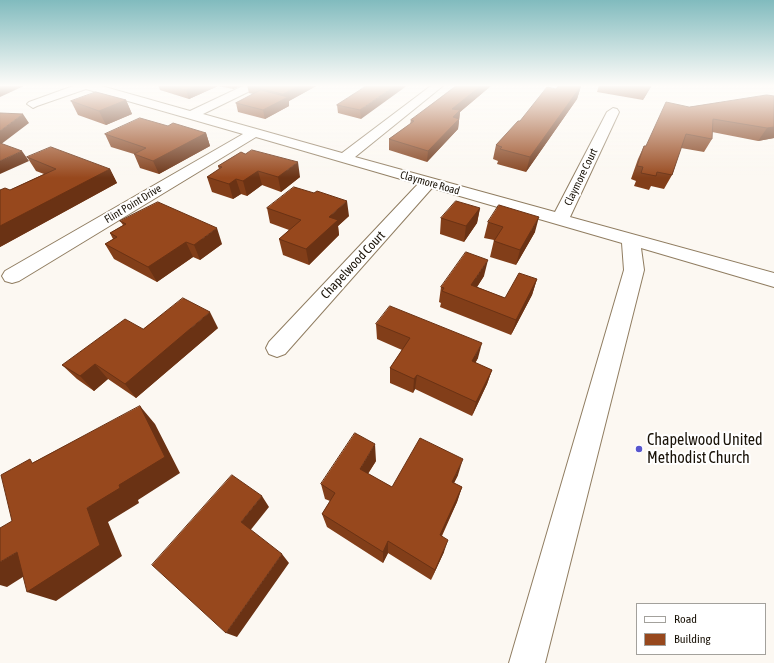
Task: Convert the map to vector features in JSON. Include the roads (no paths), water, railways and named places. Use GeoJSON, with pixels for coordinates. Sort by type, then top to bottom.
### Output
{"type":"FeatureCollection","features":[{"type":"Feature","properties":{"kind":"street","name":"Claymore Road"},"geometry":{"type":"LineString","coordinates":[[195,116],[774,280]]}},
{"type":"Feature","properties":{"kind":"street"},"geometry":{"type":"LineString","coordinates":[[344,158],[399,116]]}},
{"type":"Feature","properties":{"kind":"street","name":"Claymore Court"},"geometry":{"type":"LineString","coordinates":[[560,220],[611,116]]}},
{"type":"Feature","properties":{"kind":"street","name":"Flint Point Drive"},"geometry":{"type":"LineString","coordinates":[[12,276],[254,133]]}},
{"type":"Feature","properties":{"kind":"street","name":"Chapelwood Court"},"geometry":{"type":"LineString","coordinates":[[277,348],[429,182]]}},
{"type":"Feature","properties":{"kind":"street"},"geometry":{"type":"LineString","coordinates":[[527,663],[634,270],[631,240]]}},
{"type":"Feature","properties":{"kind":"place","name":"Chapelwood United Methodist Church"},"geometry":{"type":"Point","coordinates":[639,449]}}]}
